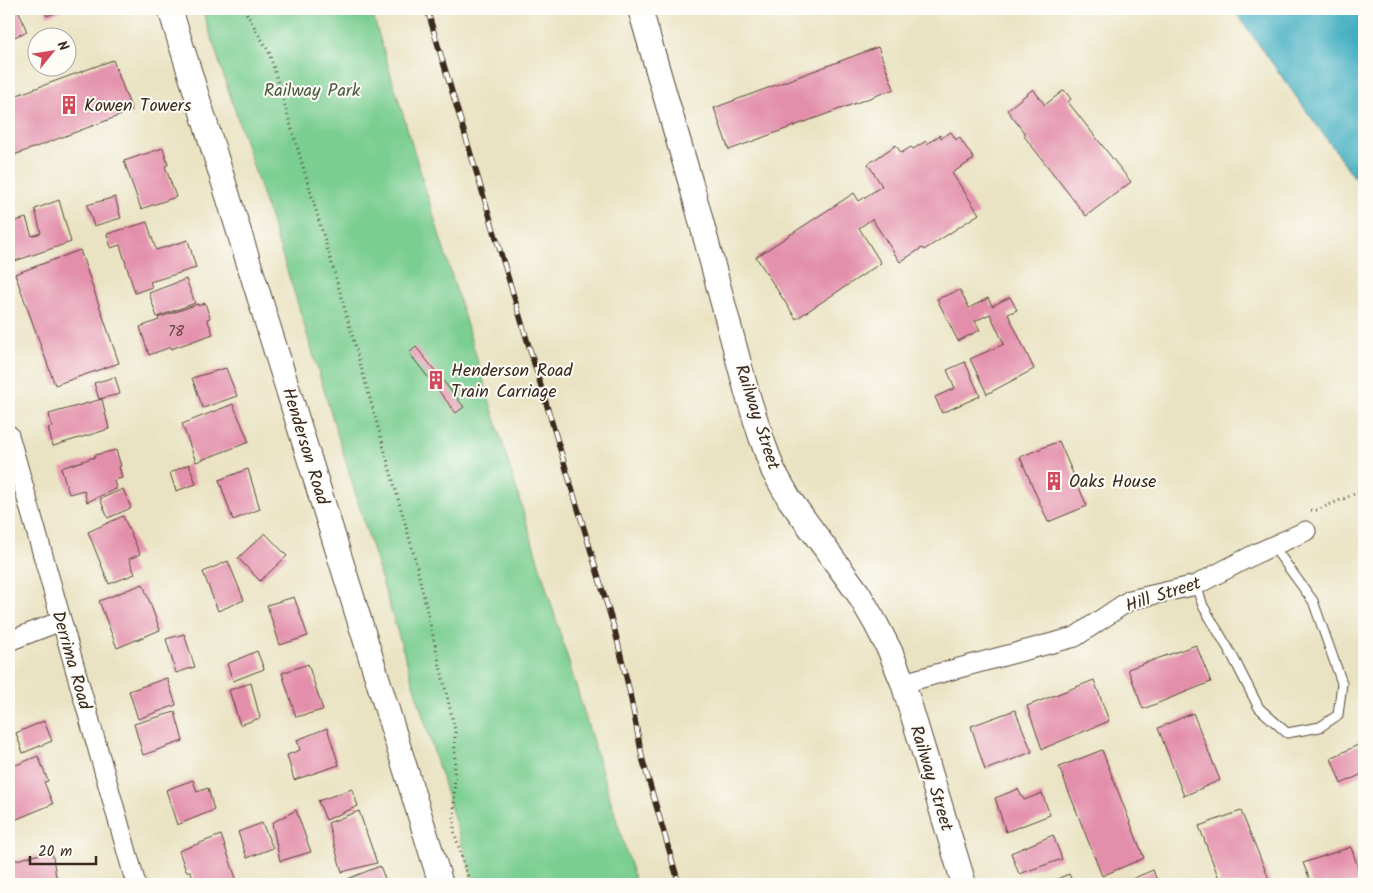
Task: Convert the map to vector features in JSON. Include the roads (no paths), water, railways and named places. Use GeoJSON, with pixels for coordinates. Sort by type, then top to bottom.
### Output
{"type":"FeatureCollection","features":[{"type":"Feature","properties":{"kind":"street","name":"Henderson Road"},"geometry":{"type":"LineString","coordinates":[[170,9],[441,884]]}},
{"type":"Feature","properties":{"kind":"street","name":"Railway Street"},"geometry":{"type":"LineString","coordinates":[[640,9],[694,191],[747,393],[761,437],[774,470],[790,500],[858,593],[876,624],[904,683],[964,884]]}},
{"type":"Feature","properties":{"kind":"street","name":"Derrima Road"},"geometry":{"type":"LineString","coordinates":[[9,435],[136,884]]}},
{"type":"Feature","properties":{"kind":"street","name":"Hill Street"},"geometry":{"type":"LineString","coordinates":[[904,683],[1075,637],[1130,600],[1196,585],[1255,554],[1306,531]]}},
{"type":"Feature","properties":{"kind":"street"},"geometry":{"type":"LineString","coordinates":[[9,641],[61,621]]}},
{"type":"Feature","properties":{"kind":"lane"},"geometry":{"type":"LineString","coordinates":[[1196,585],[1203,606],[1232,655],[1259,708],[1286,733],[1320,727],[1338,715],[1342,684],[1313,601],[1273,546]]}},
{"type":"Feature","properties":{"kind":"water"},"geometry":{"type":"Polygon","coordinates":[[[1233,9],[1364,9],[1364,184],[1354,177],[1233,9]]]}},
{"type":"Feature","properties":{"kind":"railway"},"geometry":{"type":"LineString","coordinates":[[427,9],[615,631],[643,761],[679,884]]}},
{"type":"Feature","properties":{"kind":"place","name":"Kowen Towers"},"geometry":{"type":"Point","coordinates":[69,105]}},
{"type":"Feature","properties":{"kind":"place","name":"Henderson Road Train Carriage"},"geometry":{"type":"Point","coordinates":[436,380]}},
{"type":"Feature","properties":{"kind":"place","name":"Oaks House"},"geometry":{"type":"Point","coordinates":[1054,481]}},
{"type":"Feature","properties":{"kind":"park label","name":"Railway Park"},"geometry":{"type":"Point","coordinates":[312,90]}}]}
